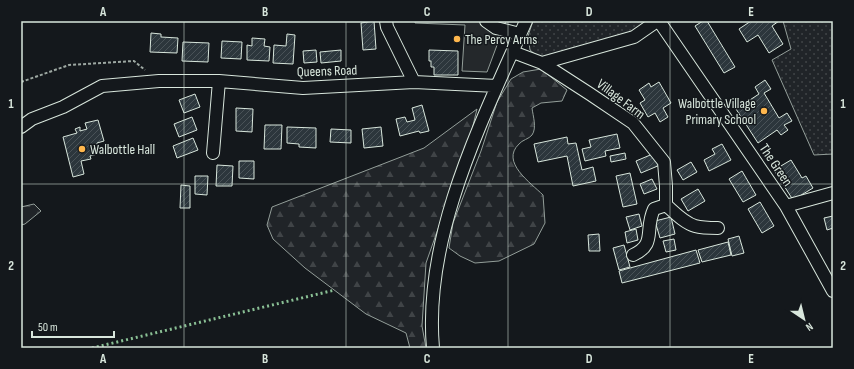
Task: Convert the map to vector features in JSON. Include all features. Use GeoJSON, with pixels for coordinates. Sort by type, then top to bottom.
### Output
{"type":"FeatureCollection","features":[{"type":"Feature","properties":{"kind":"street"},"geometry":{"type":"LineString","coordinates":[[386,21],[387,28],[414,82]]}},
{"type":"Feature","properties":{"kind":"street"},"geometry":{"type":"LineString","coordinates":[[486,21],[496,28],[520,34]]}},
{"type":"Feature","properties":{"kind":"street"},"geometry":{"type":"LineString","coordinates":[[433,348],[431,317],[436,264],[448,219],[462,173],[497,86],[526,21]]}},
{"type":"Feature","properties":{"kind":"street"},"geometry":{"type":"LineString","coordinates":[[542,63],[634,37],[658,21]]}},
{"type":"Feature","properties":{"kind":"street","name":"The Green"},"geometry":{"type":"LineString","coordinates":[[658,21],[786,206],[833,291]]}},
{"type":"Feature","properties":{"kind":"street","name":"Village Farm"},"geometry":{"type":"LineString","coordinates":[[513,52],[542,63],[633,123],[664,162],[666,205]]}},
{"type":"Feature","properties":{"kind":"street","name":"Queens Road"},"geometry":{"type":"LineString","coordinates":[[21,127],[32,119],[64,107],[102,86],[159,81],[219,81],[303,88],[414,82],[497,86]]}},
{"type":"Feature","properties":{"kind":"street"},"geometry":{"type":"LineString","coordinates":[[213,153],[219,81]]}},
{"type":"Feature","properties":{"kind":"street"},"geometry":{"type":"LineString","coordinates":[[786,206],[833,193]]}},
{"type":"Feature","properties":{"kind":"street"},"geometry":{"type":"LineString","coordinates":[[633,255],[643,249],[648,243],[650,220],[654,210],[666,205],[682,219],[695,226],[718,228]]}},
{"type":"Feature","properties":{"kind":"path"},"geometry":{"type":"LineString","coordinates":[[21,82],[70,65],[134,61],[159,81]]}},
{"type":"Feature","properties":{"kind":"green space"},"geometry":{"type":"Polygon","coordinates":[[[533,21],[648,21],[631,34],[547,57],[537,56],[530,50],[528,36],[533,21]]]}},
{"type":"Feature","properties":{"kind":"green space"},"geometry":{"type":"Polygon","coordinates":[[[783,21],[833,21],[833,154],[814,155],[772,60],[791,49],[783,21]]]}},
{"type":"Feature","properties":{"kind":"green space"},"geometry":{"type":"Polygon","coordinates":[[[541,69],[567,90],[562,101],[541,103],[532,108],[534,129],[532,135],[519,144],[514,151],[513,158],[519,172],[543,195],[545,223],[534,244],[499,261],[475,263],[460,256],[449,248],[453,223],[481,151],[497,102],[511,79],[523,72],[541,69]]]}},
{"type":"Feature","properties":{"kind":"green space"},"geometry":{"type":"Polygon","coordinates":[[[477,109],[470,138],[426,263],[422,326],[426,348],[410,348],[406,333],[366,314],[305,268],[273,239],[267,225],[272,207],[424,148],[477,109]]]}},
{"type":"Feature","properties":{"kind":"green space"},"geometry":{"type":"Polygon","coordinates":[[[34,204],[41,211],[25,224],[21,225],[21,207],[34,204]]]}},
{"type":"Feature","properties":{"kind":"shaded area"},"geometry":{"type":"Polygon","coordinates":[[[415,21],[506,21],[487,72],[462,71],[465,25],[415,23],[415,21]]]}},
{"type":"Feature","properties":{"kind":"building"},"geometry":{"type":"Polygon","coordinates":[[[374,21],[376,49],[363,50],[361,23],[374,21]]]}},
{"type":"Feature","properties":{"kind":"building"},"geometry":{"type":"Polygon","coordinates":[[[703,21],[707,21],[735,67],[724,73],[695,26],[703,21]]]}},
{"type":"Feature","properties":{"kind":"building"},"geometry":{"type":"Polygon","coordinates":[[[751,21],[779,21],[772,26],[783,44],[769,53],[758,35],[747,42],[739,29],[751,21]]]}},
{"type":"Feature","properties":{"kind":"building"},"geometry":{"type":"Polygon","coordinates":[[[151,33],[161,34],[161,37],[178,38],[177,53],[150,52],[151,33]]]}},
{"type":"Feature","properties":{"kind":"building"},"geometry":{"type":"Polygon","coordinates":[[[287,34],[295,35],[293,64],[273,63],[274,45],[286,46],[287,34]]]}},
{"type":"Feature","properties":{"kind":"building"},"geometry":{"type":"Polygon","coordinates":[[[252,38],[265,39],[264,46],[270,47],[269,61],[247,60],[247,45],[252,46],[252,38]]]}},
{"type":"Feature","properties":{"kind":"building"},"geometry":{"type":"Polygon","coordinates":[[[222,41],[242,42],[241,59],[221,58],[222,41]]]}},
{"type":"Feature","properties":{"kind":"building"},"geometry":{"type":"Polygon","coordinates":[[[183,42],[209,43],[208,62],[182,61],[183,42]]]}},
{"type":"Feature","properties":{"kind":"building"},"geometry":{"type":"Polygon","coordinates":[[[316,50],[317,62],[304,63],[303,51],[316,50]]]}},
{"type":"Feature","properties":{"kind":"building"},"geometry":{"type":"Polygon","coordinates":[[[341,50],[341,61],[321,63],[320,52],[341,50]]]}},
{"type":"Feature","properties":{"kind":"building"},"geometry":{"type":"Polygon","coordinates":[[[429,50],[458,51],[458,75],[434,75],[434,67],[431,67],[431,61],[429,61],[429,50]]]}},
{"type":"Feature","properties":{"kind":"building"},"geometry":{"type":"Polygon","coordinates":[[[765,80],[771,89],[764,93],[779,118],[787,113],[792,121],[784,125],[788,130],[781,135],[777,130],[758,143],[736,109],[759,94],[755,87],[765,80]]]}},
{"type":"Feature","properties":{"kind":"building"},"geometry":{"type":"Polygon","coordinates":[[[659,82],[671,103],[663,108],[668,117],[660,122],[655,113],[648,117],[640,103],[645,100],[639,90],[649,83],[651,87],[659,82]]]}},
{"type":"Feature","properties":{"kind":"building"},"geometry":{"type":"Polygon","coordinates":[[[195,94],[200,107],[184,113],[179,100],[195,94]]]}},
{"type":"Feature","properties":{"kind":"building"},"geometry":{"type":"Polygon","coordinates":[[[422,105],[429,131],[420,133],[419,131],[400,136],[396,119],[405,117],[407,122],[415,120],[412,108],[422,105]]]}},
{"type":"Feature","properties":{"kind":"building"},"geometry":{"type":"Polygon","coordinates":[[[236,108],[253,109],[252,132],[236,131],[236,108]]]}},
{"type":"Feature","properties":{"kind":"building"},"geometry":{"type":"Polygon","coordinates":[[[192,117],[197,130],[179,137],[174,124],[192,117]]]}},
{"type":"Feature","properties":{"kind":"building","name":"Walbottle Hall"},"geometry":{"type":"Polygon","coordinates":[[[98,120],[104,141],[97,143],[97,154],[90,156],[91,159],[81,161],[84,174],[73,177],[63,137],[77,133],[75,129],[80,127],[80,131],[87,129],[85,123],[98,120]]]}},
{"type":"Feature","properties":{"kind":"building"},"geometry":{"type":"Polygon","coordinates":[[[265,125],[282,125],[281,149],[264,149],[265,125]]]}},
{"type":"Feature","properties":{"kind":"building"},"geometry":{"type":"Polygon","coordinates":[[[287,127],[316,128],[316,148],[299,147],[299,144],[287,143],[287,127]]]}},
{"type":"Feature","properties":{"kind":"building"},"geometry":{"type":"Polygon","coordinates":[[[381,127],[383,146],[364,148],[362,129],[381,127]]]}},
{"type":"Feature","properties":{"kind":"building"},"geometry":{"type":"Polygon","coordinates":[[[331,129],[351,130],[351,143],[330,142],[331,129]]]}},
{"type":"Feature","properties":{"kind":"building"},"geometry":{"type":"Polygon","coordinates":[[[617,134],[620,148],[605,151],[606,156],[585,161],[582,149],[591,147],[589,140],[617,134]]]}},
{"type":"Feature","properties":{"kind":"building"},"geometry":{"type":"Polygon","coordinates":[[[567,137],[568,144],[576,143],[582,170],[593,167],[596,181],[573,186],[567,156],[538,162],[534,144],[567,137]]]}},
{"type":"Feature","properties":{"kind":"building"},"geometry":{"type":"Polygon","coordinates":[[[193,138],[198,150],[177,158],[173,146],[193,138]]]}},
{"type":"Feature","properties":{"kind":"building"},"geometry":{"type":"Polygon","coordinates":[[[722,144],[731,160],[709,171],[704,160],[715,154],[712,149],[722,144]]]}},
{"type":"Feature","properties":{"kind":"building"},"geometry":{"type":"Polygon","coordinates":[[[625,153],[626,159],[611,162],[610,156],[625,153]]]}},
{"type":"Feature","properties":{"kind":"building"},"geometry":{"type":"Polygon","coordinates":[[[655,153],[660,165],[641,173],[636,161],[655,153]]]}},
{"type":"Feature","properties":{"kind":"building"},"geometry":{"type":"Polygon","coordinates":[[[791,160],[802,178],[806,176],[813,188],[793,200],[774,170],[791,160]]]}},
{"type":"Feature","properties":{"kind":"building"},"geometry":{"type":"Polygon","coordinates":[[[239,161],[254,161],[254,179],[239,178],[239,161]]]}},
{"type":"Feature","properties":{"kind":"building"},"geometry":{"type":"Polygon","coordinates":[[[691,162],[697,172],[683,180],[677,170],[691,162]]]}},
{"type":"Feature","properties":{"kind":"building"},"geometry":{"type":"Polygon","coordinates":[[[217,165],[233,166],[232,186],[216,186],[217,165]]]}},
{"type":"Feature","properties":{"kind":"building"},"geometry":{"type":"Polygon","coordinates":[[[742,171],[756,195],[743,202],[729,179],[742,171]]]}},
{"type":"Feature","properties":{"kind":"building"},"geometry":{"type":"Polygon","coordinates":[[[630,173],[637,204],[623,207],[616,176],[630,173]]]}},
{"type":"Feature","properties":{"kind":"building"},"geometry":{"type":"Polygon","coordinates":[[[195,176],[208,176],[207,195],[195,194],[195,176]]]}},
{"type":"Feature","properties":{"kind":"building"},"geometry":{"type":"Polygon","coordinates":[[[652,179],[657,189],[644,194],[640,184],[652,179]]]}},
{"type":"Feature","properties":{"kind":"building"},"geometry":{"type":"Polygon","coordinates":[[[181,185],[190,186],[190,208],[180,208],[181,185]]]}},
{"type":"Feature","properties":{"kind":"building"},"geometry":{"type":"Polygon","coordinates":[[[698,189],[705,201],[688,211],[681,199],[698,189]]]}},
{"type":"Feature","properties":{"kind":"building"},"geometry":{"type":"Polygon","coordinates":[[[760,202],[774,226],[762,233],[748,209],[760,202]]]}},
{"type":"Feature","properties":{"kind":"building"},"geometry":{"type":"Polygon","coordinates":[[[639,214],[642,226],[630,230],[626,217],[639,214]]]}},
{"type":"Feature","properties":{"kind":"building"},"geometry":{"type":"Polygon","coordinates":[[[833,216],[833,228],[827,230],[824,218],[833,216]]]}},
{"type":"Feature","properties":{"kind":"building"},"geometry":{"type":"Polygon","coordinates":[[[671,217],[675,234],[660,238],[655,221],[671,217]]]}},
{"type":"Feature","properties":{"kind":"building"},"geometry":{"type":"Polygon","coordinates":[[[636,229],[638,240],[627,243],[625,232],[636,229]]]}},
{"type":"Feature","properties":{"kind":"building"},"geometry":{"type":"Polygon","coordinates":[[[599,234],[600,251],[589,251],[588,235],[599,234]]]}},
{"type":"Feature","properties":{"kind":"building"},"geometry":{"type":"Polygon","coordinates":[[[739,236],[744,253],[732,256],[728,239],[739,236]]]}},
{"type":"Feature","properties":{"kind":"building"},"geometry":{"type":"Polygon","coordinates":[[[674,239],[676,250],[666,252],[663,241],[674,239]]]}},
{"type":"Feature","properties":{"kind":"building"},"geometry":{"type":"Polygon","coordinates":[[[728,242],[731,255],[702,262],[698,250],[728,242]]]}},
{"type":"Feature","properties":{"kind":"building"},"geometry":{"type":"Polygon","coordinates":[[[624,245],[630,267],[619,270],[613,248],[624,245]]]}},
{"type":"Feature","properties":{"kind":"building"},"geometry":{"type":"Polygon","coordinates":[[[696,250],[700,263],[622,283],[619,271],[696,250]]]}},
{"type":"Feature","properties":{"kind":"hedge"},"geometry":{"type":"LineString","coordinates":[[92,348],[335,290]]}},
{"type":"Feature","properties":{"kind":"place","name":"The Percy Arms"},"geometry":{"type":"Point","coordinates":[457,39]}},
{"type":"Feature","properties":{"kind":"place","name":"Walbottle Village Primary School"},"geometry":{"type":"Point","coordinates":[764,111]}},
{"type":"Feature","properties":{"kind":"place","name":"Walbottle Hall"},"geometry":{"type":"Point","coordinates":[82,149]}}]}
